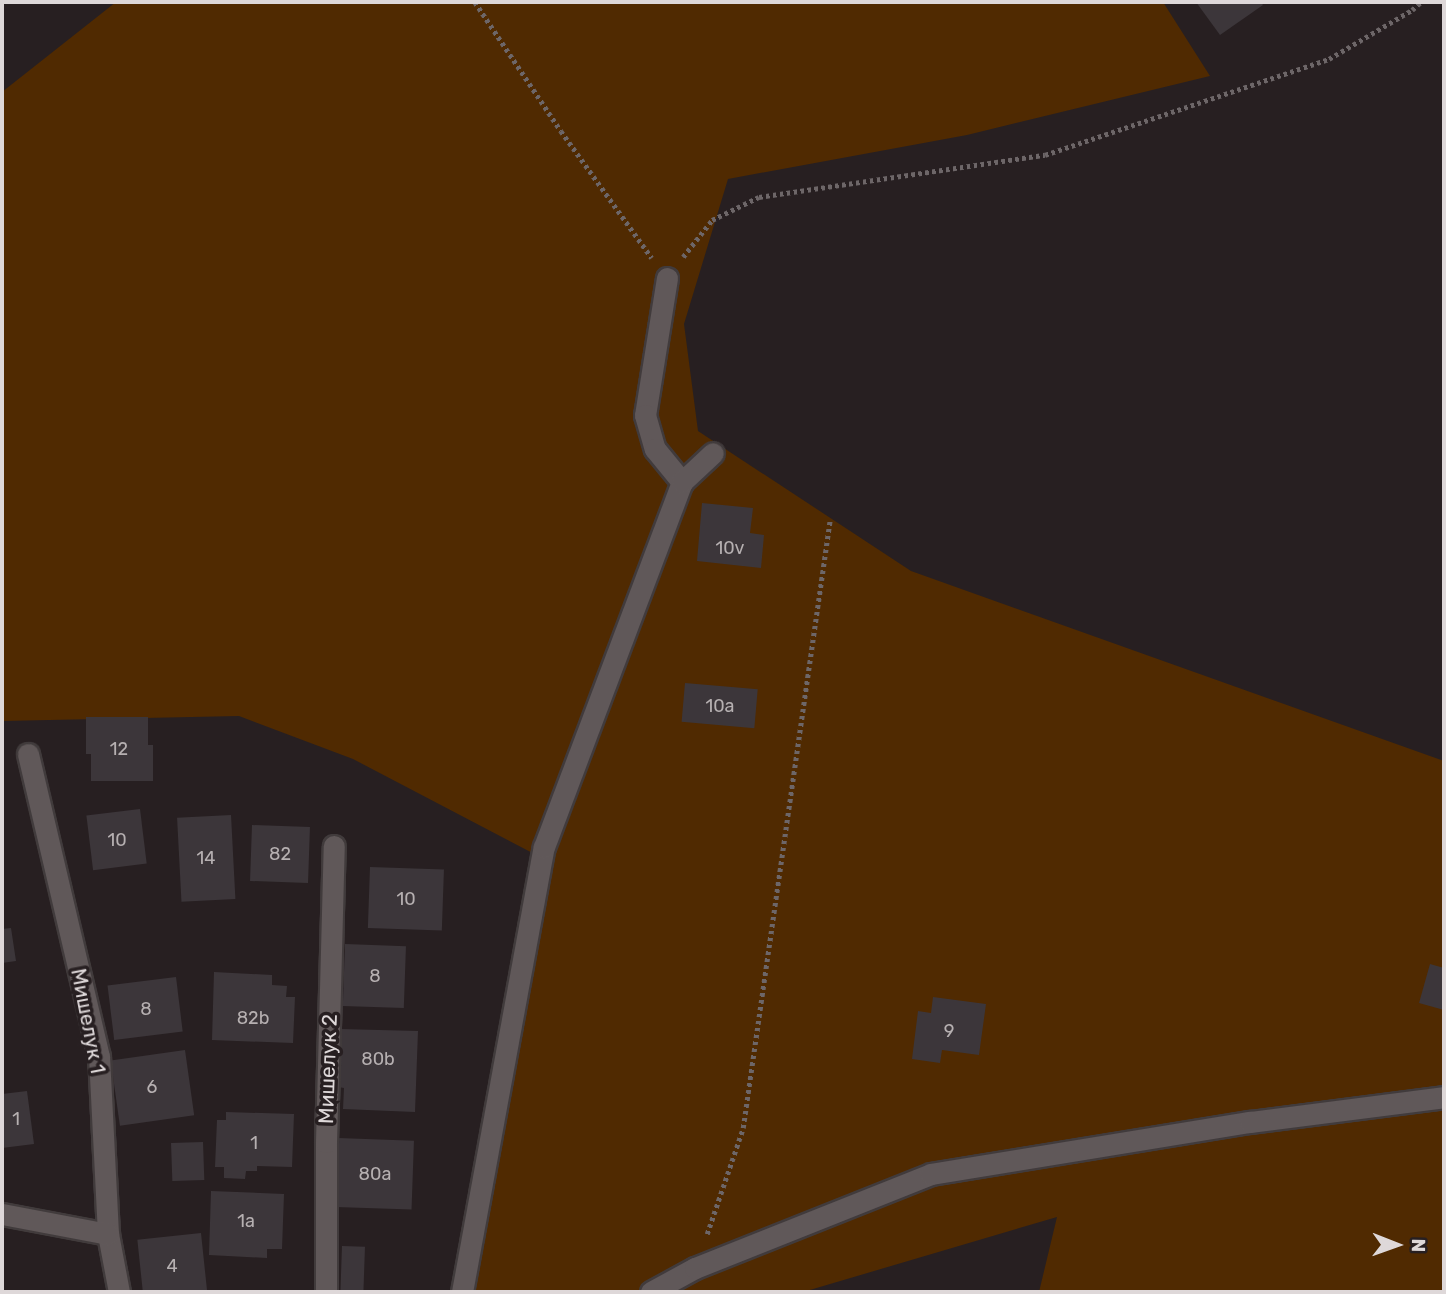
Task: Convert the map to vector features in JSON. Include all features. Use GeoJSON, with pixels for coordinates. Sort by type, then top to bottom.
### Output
{"type":"FeatureCollection","features":[{"type":"Feature","properties":{"kind":"street"},"geometry":{"type":"LineString","coordinates":[[667,278],[645,415],[654,449],[682,482]]}},
{"type":"Feature","properties":{"kind":"street"},"geometry":{"type":"LineString","coordinates":[[462,1292],[544,847],[682,482],[713,453]]}},
{"type":"Feature","properties":{"kind":"street","name":"Мишелук 1"},"geometry":{"type":"LineString","coordinates":[[28,754],[99,1056],[108,1234],[118,1292]]}},
{"type":"Feature","properties":{"kind":"street","name":"Мишелук 2"},"geometry":{"type":"LineString","coordinates":[[326,1292],[326,1142],[334,846]]}},
{"type":"Feature","properties":{"kind":"street"},"geometry":{"type":"LineString","coordinates":[[650,1292],[695,1268],[931,1174],[1250,1122],[1444,1097]]}},
{"type":"Feature","properties":{"kind":"street"},"geometry":{"type":"LineString","coordinates":[[2,1214],[108,1234]]}},
{"type":"Feature","properties":{"kind":"path"},"geometry":{"type":"LineString","coordinates":[[475,2],[561,131],[667,278],[712,220],[759,197],[1045,155],[1329,59],[1421,2]]}},
{"type":"Feature","properties":{"kind":"path"},"geometry":{"type":"LineString","coordinates":[[695,1268],[743,1128],[830,520]]}},
{"type":"Feature","properties":{"kind":"shaded area"},"geometry":{"type":"Polygon","coordinates":[[[116,2],[1163,2],[1210,76],[967,135],[728,179],[684,324],[698,431],[911,571],[1444,761],[1444,1292],[1039,1292],[1057,1217],[803,1292],[462,1292],[544,859],[353,759],[239,716],[2,721],[2,92],[116,2]]]}},
{"type":"Feature","properties":{"kind":"building"},"geometry":{"type":"Polygon","coordinates":[[[1196,2],[1261,2],[1263,5],[1220,35],[1196,2]]]}},
{"type":"Feature","properties":{"kind":"building"},"geometry":{"type":"Polygon","coordinates":[[[702,503],[753,508],[750,533],[764,535],[761,568],[697,561],[702,503]]]}},
{"type":"Feature","properties":{"kind":"building"},"geometry":{"type":"Polygon","coordinates":[[[685,683],[758,689],[754,728],[682,722],[685,683]]]}},
{"type":"Feature","properties":{"kind":"building"},"geometry":{"type":"Polygon","coordinates":[[[86,717],[148,717],[148,745],[153,745],[153,781],[91,781],[91,754],[86,754],[86,717]]]}},
{"type":"Feature","properties":{"kind":"building"},"geometry":{"type":"Polygon","coordinates":[[[140,809],[147,864],[93,870],[86,816],[140,809]]]}},
{"type":"Feature","properties":{"kind":"building"},"geometry":{"type":"Polygon","coordinates":[[[231,815],[235,899],[181,902],[177,818],[231,815]]]}},
{"type":"Feature","properties":{"kind":"building"},"geometry":{"type":"Polygon","coordinates":[[[252,825],[310,827],[308,883],[250,881],[252,825]]]}},
{"type":"Feature","properties":{"kind":"building"},"geometry":{"type":"Polygon","coordinates":[[[370,867],[444,870],[442,931],[368,928],[370,867]]]}},
{"type":"Feature","properties":{"kind":"building"},"geometry":{"type":"Polygon","coordinates":[[[11,928],[16,961],[2,963],[2,929],[11,928]]]}},
{"type":"Feature","properties":{"kind":"building"},"geometry":{"type":"Polygon","coordinates":[[[345,944],[406,946],[404,1008],[343,1006],[345,944]]]}},
{"type":"Feature","properties":{"kind":"building"},"geometry":{"type":"Polygon","coordinates":[[[1430,964],[1444,968],[1444,1010],[1419,1003],[1430,964]]]}},
{"type":"Feature","properties":{"kind":"building"},"geometry":{"type":"Polygon","coordinates":[[[214,972],[272,975],[272,985],[287,986],[286,997],[295,997],[293,1043],[212,1040],[214,972]]]}},
{"type":"Feature","properties":{"kind":"building"},"geometry":{"type":"Polygon","coordinates":[[[176,977],[183,1032],[114,1040],[108,985],[176,977]]]}},
{"type":"Feature","properties":{"kind":"building"},"geometry":{"type":"Polygon","coordinates":[[[933,997],[986,1004],[979,1055],[942,1050],[940,1063],[912,1059],[918,1011],[931,1013],[933,997]]]}},
{"type":"Feature","properties":{"kind":"building"},"geometry":{"type":"Polygon","coordinates":[[[340,1029],[418,1031],[415,1112],[343,1109],[344,1088],[338,1087],[340,1029]]]}},
{"type":"Feature","properties":{"kind":"building"},"geometry":{"type":"Polygon","coordinates":[[[185,1050],[194,1115],[120,1126],[111,1060],[185,1050]]]}},
{"type":"Feature","properties":{"kind":"building"},"geometry":{"type":"Polygon","coordinates":[[[27,1091],[34,1144],[2,1148],[2,1094],[27,1091]]]}},
{"type":"Feature","properties":{"kind":"building"},"geometry":{"type":"Polygon","coordinates":[[[226,1112],[294,1114],[292,1167],[257,1166],[257,1171],[246,1171],[245,1179],[224,1178],[224,1167],[215,1167],[217,1120],[226,1120],[226,1112]]]}},
{"type":"Feature","properties":{"kind":"building"},"geometry":{"type":"Polygon","coordinates":[[[338,1138],[414,1141],[412,1210],[336,1207],[338,1138]]]}},
{"type":"Feature","properties":{"kind":"building"},"geometry":{"type":"Polygon","coordinates":[[[203,1142],[204,1180],[172,1181],[171,1143],[203,1142]]]}},
{"type":"Feature","properties":{"kind":"building"},"geometry":{"type":"Polygon","coordinates":[[[211,1191],[284,1194],[282,1249],[267,1249],[267,1258],[209,1255],[211,1191]]]}},
{"type":"Feature","properties":{"kind":"building"},"geometry":{"type":"Polygon","coordinates":[[[201,1233],[207,1292],[143,1292],[137,1240],[201,1233]]]}},
{"type":"Feature","properties":{"kind":"building"},"geometry":{"type":"Polygon","coordinates":[[[342,1246],[365,1247],[363,1292],[340,1292],[342,1246]]]}}]}
